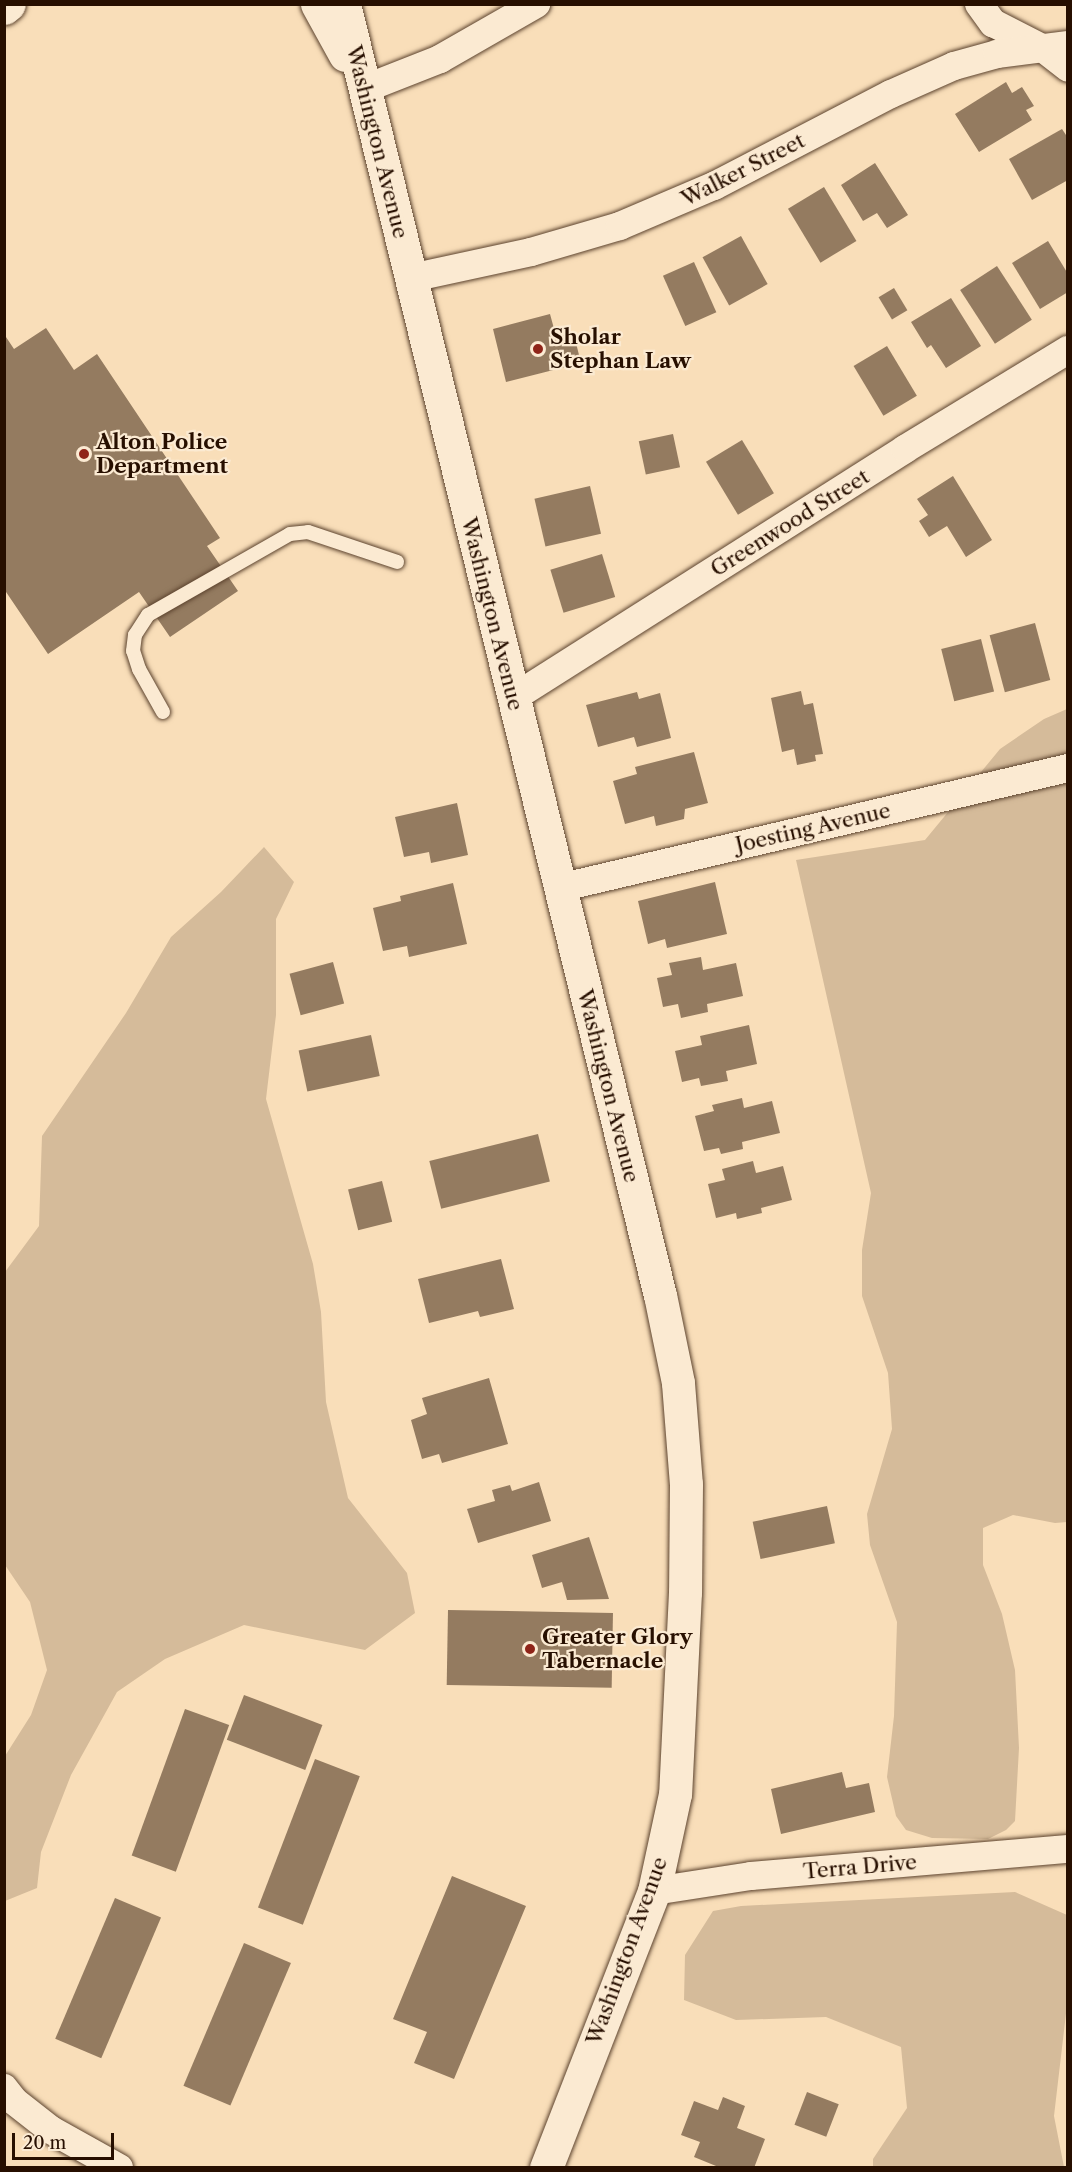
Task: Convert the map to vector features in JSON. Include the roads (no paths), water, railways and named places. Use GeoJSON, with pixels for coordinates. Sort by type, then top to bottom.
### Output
{"type":"FeatureCollection","features":[{"type":"Feature","properties":{"kind":"main road"},"geometry":{"type":"LineString","coordinates":[[4,8],[9,4]]}},
{"type":"Feature","properties":{"kind":"main road"},"geometry":{"type":"LineString","coordinates":[[317,4],[364,89]]}},
{"type":"Feature","properties":{"kind":"main road","name":"Washington Avenue"},"geometry":{"type":"LineString","coordinates":[[344,4],[660,1295],[678,1383],[686,1484],[679,1738],[675,1794],[654,1891],[546,2168]]}},
{"type":"Feature","properties":{"kind":"street"},"geometry":{"type":"LineString","coordinates":[[364,89],[440,59],[536,4]]}},
{"type":"Feature","properties":{"kind":"street"},"geometry":{"type":"LineString","coordinates":[[979,4],[993,23],[1056,47],[1068,68]]}},
{"type":"Feature","properties":{"kind":"street","name":"Walker Street"},"geometry":{"type":"LineString","coordinates":[[411,278],[531,252],[620,226],[714,186],[891,94],[954,66],[997,54],[1056,47]]}},
{"type":"Feature","properties":{"kind":"street","name":"Greenwood Street"},"geometry":{"type":"LineString","coordinates":[[513,698],[905,449],[1068,350]]}},
{"type":"Feature","properties":{"kind":"street","name":"Joesting Avenue"},"geometry":{"type":"LineString","coordinates":[[559,888],[1068,768]]}},
{"type":"Feature","properties":{"kind":"street","name":"Terra Drive"},"geometry":{"type":"LineString","coordinates":[[654,1891],[751,1876],[1068,1849]]}},
{"type":"Feature","properties":{"kind":"street"},"geometry":{"type":"LineString","coordinates":[[4,2088],[14,2101],[51,2130],[119,2168]]}},
{"type":"Feature","properties":{"kind":"lane"},"geometry":{"type":"LineString","coordinates":[[163,712],[139,669],[133,651],[135,635],[148,615],[290,534],[308,532],[397,562]]}},
{"type":"Feature","properties":{"kind":"place","name":"Sholar Stephan Law"},"geometry":{"type":"Point","coordinates":[538,349]}},
{"type":"Feature","properties":{"kind":"place","name":"Alton Police Department"},"geometry":{"type":"Point","coordinates":[84,454]}},
{"type":"Feature","properties":{"kind":"place","name":"Greater Glory Tabernacle"},"geometry":{"type":"Point","coordinates":[530,1649]}}]}
